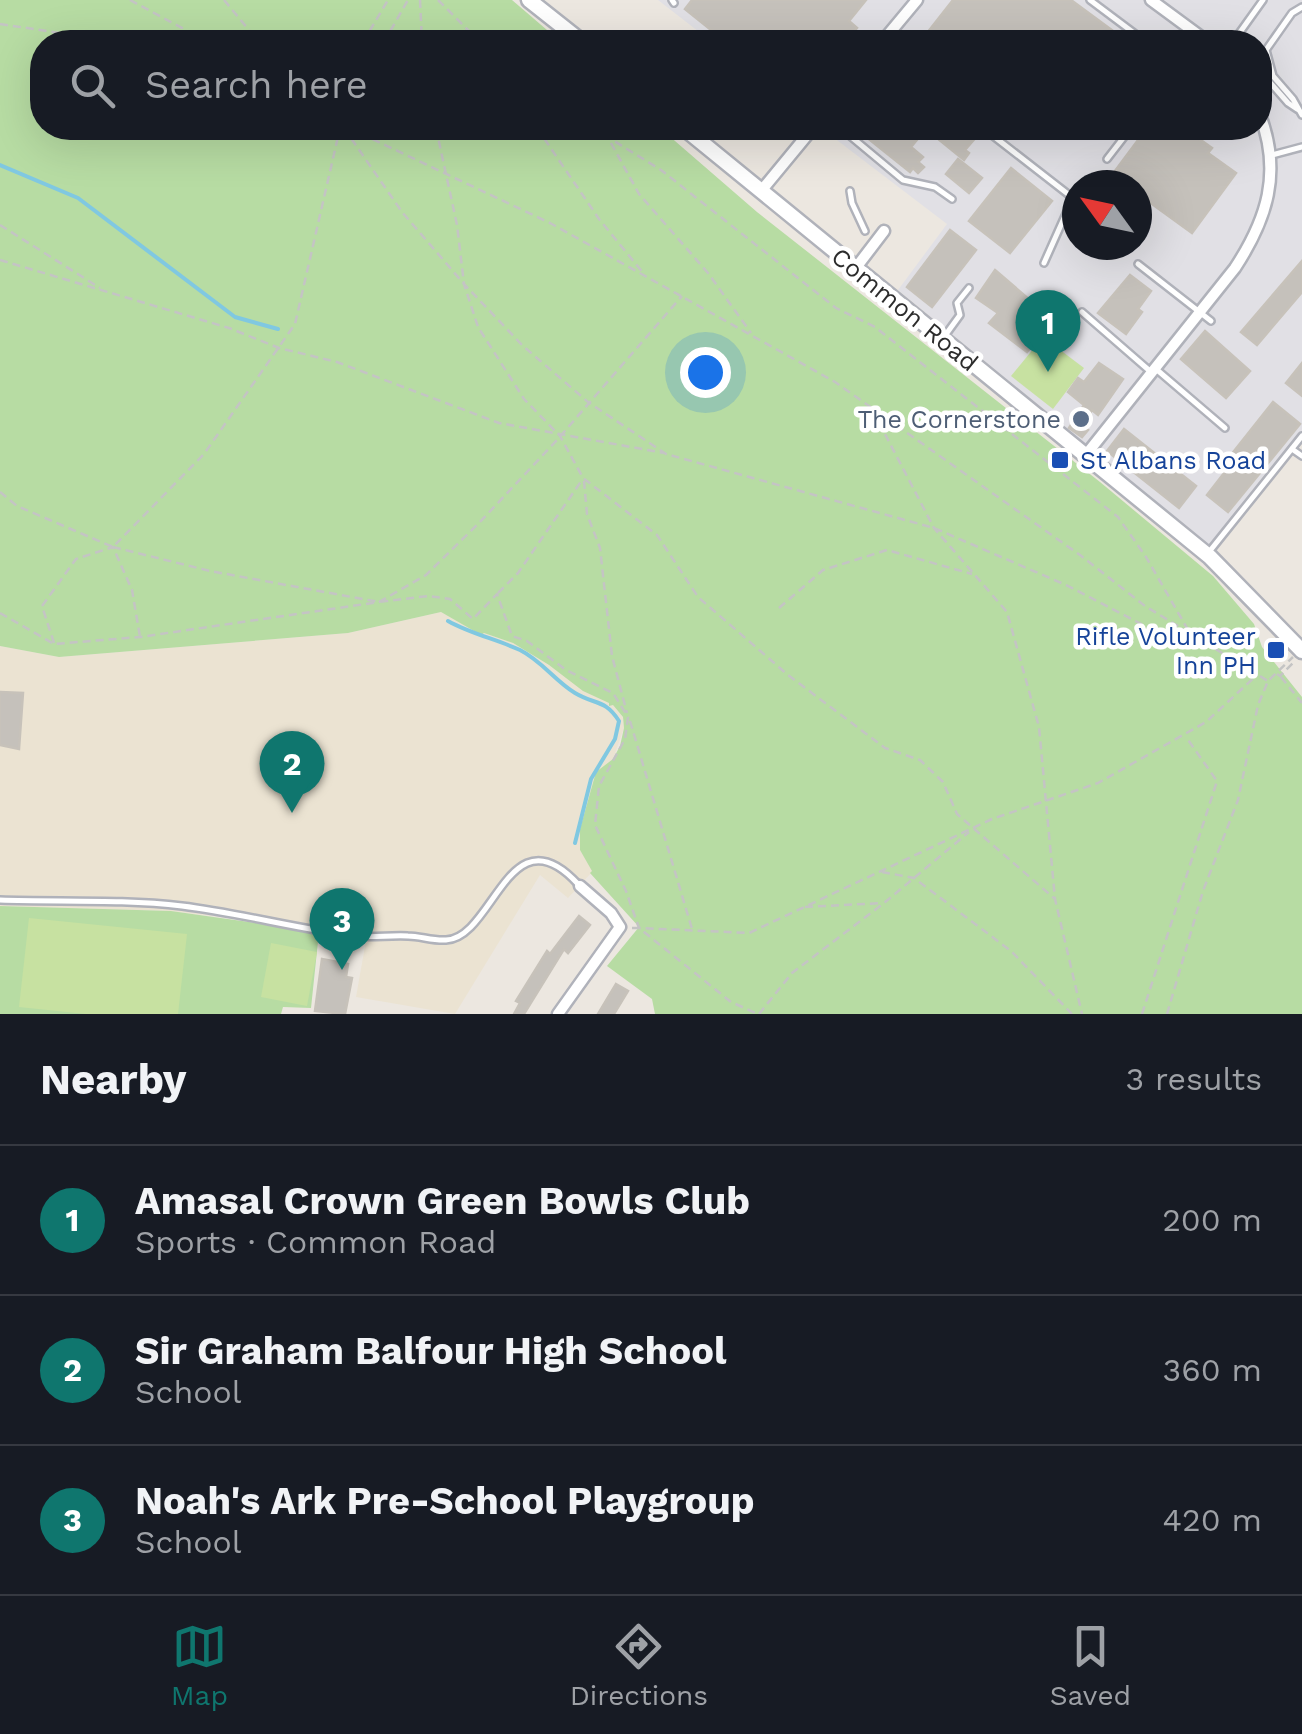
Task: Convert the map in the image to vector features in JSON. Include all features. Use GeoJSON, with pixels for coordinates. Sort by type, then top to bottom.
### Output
{"type":"FeatureCollection","features":[{"type":"Feature","properties":{"kind":"street"},"geometry":{"type":"LineString","coordinates":[[529,0],[567,30]]}},
{"type":"Feature","properties":{"kind":"street"},"geometry":{"type":"LineString","coordinates":[[892,30],[917,0]]}},
{"type":"Feature","properties":{"kind":"street"},"geometry":{"type":"LineString","coordinates":[[1151,0],[1188,30]]}},
{"type":"Feature","properties":{"kind":"street","name":"Common Road"},"geometry":{"type":"LineString","coordinates":[[699,140],[1207,554],[1302,652]]}},
{"type":"Feature","properties":{"kind":"street"},"geometry":{"type":"LineString","coordinates":[[761,191],[803,140]]}},
{"type":"Feature","properties":{"kind":"street"},"geometry":{"type":"LineString","coordinates":[[1085,456],[1135,403],[1152,370],[1256,236],[1268,201],[1271,155],[1267,140]]}},
{"type":"Feature","properties":{"kind":"street"},"geometry":{"type":"LineString","coordinates":[[855,269],[880,235],[864,231]]}},
{"type":"Feature","properties":{"kind":"street"},"geometry":{"type":"LineString","coordinates":[[558,1014],[620,927],[611,913],[580,886]]}},
{"type":"Feature","properties":{"kind":"lane"},"geometry":{"type":"LineString","coordinates":[[1090,0],[1130,30]]}},
{"type":"Feature","properties":{"kind":"lane"},"geometry":{"type":"LineString","coordinates":[[1242,30],[1263,0]]}},
{"type":"Feature","properties":{"kind":"lane"},"geometry":{"type":"LineString","coordinates":[[1272,41],[1301,3]]}},
{"type":"Feature","properties":{"kind":"lane"},"geometry":{"type":"LineString","coordinates":[[1272,70],[1301,113]]}},
{"type":"Feature","properties":{"kind":"lane"},"geometry":{"type":"LineString","coordinates":[[1272,85],[1301,113]]}},
{"type":"Feature","properties":{"kind":"lane"},"geometry":{"type":"LineString","coordinates":[[857,140],[903,180],[935,188],[952,199]]}},
{"type":"Feature","properties":{"kind":"lane"},"geometry":{"type":"LineString","coordinates":[[998,140],[1073,198],[1044,264]]}},
{"type":"Feature","properties":{"kind":"lane"},"geometry":{"type":"LineString","coordinates":[[1108,159],[1122,140]]}},
{"type":"Feature","properties":{"kind":"lane"},"geometry":{"type":"LineString","coordinates":[[1271,155],[1302,147]]}},
{"type":"Feature","properties":{"kind":"lane"},"geometry":{"type":"LineString","coordinates":[[850,191],[864,231]]}},
{"type":"Feature","properties":{"kind":"lane"},"geometry":{"type":"LineString","coordinates":[[1138,264],[1211,321]]}},
{"type":"Feature","properties":{"kind":"lane"},"geometry":{"type":"LineString","coordinates":[[942,340],[960,315],[958,303],[969,288]]}},
{"type":"Feature","properties":{"kind":"lane"},"geometry":{"type":"LineString","coordinates":[[1082,312],[1225,428]]}},
{"type":"Feature","properties":{"kind":"lane"},"geometry":{"type":"LineString","coordinates":[[1207,554],[1302,436]]}},
{"type":"Feature","properties":{"kind":"lane"},"geometry":{"type":"LineString","coordinates":[[1292,449],[1302,456]]}},
{"type":"Feature","properties":{"kind":"lane"},"geometry":{"type":"LineString","coordinates":[[0,900],[181,906],[357,936],[447,941],[464,935],[512,873],[529,862],[548,863],[567,872],[580,886]]}},
{"type":"Feature","properties":{"kind":"path"},"geometry":{"type":"LineString","coordinates":[[130,0],[186,30]]}},
{"type":"Feature","properties":{"kind":"path"},"geometry":{"type":"LineString","coordinates":[[224,0],[249,30]]}},
{"type":"Feature","properties":{"kind":"path"},"geometry":{"type":"LineString","coordinates":[[370,30],[388,0]]}},
{"type":"Feature","properties":{"kind":"path"},"geometry":{"type":"LineString","coordinates":[[391,30],[408,0]]}},
{"type":"Feature","properties":{"kind":"path"},"geometry":{"type":"LineString","coordinates":[[420,0],[421,30]]}},
{"type":"Feature","properties":{"kind":"path"},"geometry":{"type":"LineString","coordinates":[[438,0],[468,30]]}},
{"type":"Feature","properties":{"kind":"path"},"geometry":{"type":"LineString","coordinates":[[0,24],[40,30]]}},
{"type":"Feature","properties":{"kind":"path"},"geometry":{"type":"LineString","coordinates":[[54,644],[42,606],[76,559],[113,547],[204,454],[295,324],[341,140]]}},
{"type":"Feature","properties":{"kind":"path"},"geometry":{"type":"LineString","coordinates":[[352,140],[402,212],[524,346],[588,402],[666,454]]}},
{"type":"Feature","properties":{"kind":"path"},"geometry":{"type":"LineString","coordinates":[[372,140],[447,172],[645,275],[835,382],[1192,636],[1268,682]]}},
{"type":"Feature","properties":{"kind":"path"},"geometry":{"type":"LineString","coordinates":[[439,140],[458,225],[464,284],[478,327],[524,400],[560,436],[583,478],[587,514],[600,548],[612,656],[692,930]]}},
{"type":"Feature","properties":{"kind":"path"},"geometry":{"type":"LineString","coordinates":[[544,140],[599,219],[645,275]]}},
{"type":"Feature","properties":{"kind":"path"},"geometry":{"type":"LineString","coordinates":[[608,140],[661,170],[836,308],[875,327],[1118,517],[1192,636]]}},
{"type":"Feature","properties":{"kind":"path"},"geometry":{"type":"LineString","coordinates":[[610,142],[639,194],[708,273],[752,334]]}},
{"type":"Feature","properties":{"kind":"path"},"geometry":{"type":"LineString","coordinates":[[0,226],[105,291]]}},
{"type":"Feature","properties":{"kind":"path"},"geometry":{"type":"LineString","coordinates":[[0,260],[229,328],[279,348],[338,362],[499,423],[666,454],[934,528],[1066,585],[1151,630],[1192,636]]}},
{"type":"Feature","properties":{"kind":"path"},"geometry":{"type":"LineString","coordinates":[[0,492],[17,506],[113,547],[210,571],[378,602],[426,574],[560,436],[683,295]]}},
{"type":"Feature","properties":{"kind":"path"},"geometry":{"type":"LineString","coordinates":[[872,408],[934,528],[1007,612],[1039,728],[1055,899],[1082,1014]]}},
{"type":"Feature","properties":{"kind":"path"},"geometry":{"type":"LineString","coordinates":[[0,613],[54,644],[140,637],[428,596],[450,599],[473,619],[518,573],[583,478]]}},
{"type":"Feature","properties":{"kind":"path"},"geometry":{"type":"LineString","coordinates":[[583,478],[657,535],[698,598],[788,675],[885,748],[920,760],[943,782],[957,814],[1055,899]]}},
{"type":"Feature","properties":{"kind":"path"},"geometry":{"type":"LineString","coordinates":[[113,547],[132,590],[140,637]]}},
{"type":"Feature","properties":{"kind":"path"},"geometry":{"type":"LineString","coordinates":[[779,608],[823,570],[886,550],[975,575]]}},
{"type":"Feature","properties":{"kind":"path"},"geometry":{"type":"LineString","coordinates":[[498,594],[512,636],[527,641],[566,670],[613,694],[628,717],[625,740],[599,786],[594,826],[626,891],[639,928],[731,1002],[758,1014],[792,972],[884,903],[973,828]]}},
{"type":"Feature","properties":{"kind":"path"},"geometry":{"type":"LineString","coordinates":[[1167,1014],[1203,891],[1238,800],[1258,705],[1268,682],[1302,652]]}},
{"type":"Feature","properties":{"kind":"path"},"geometry":{"type":"LineString","coordinates":[[1278,674],[1302,703]]}},
{"type":"Feature","properties":{"kind":"path"},"geometry":{"type":"LineString","coordinates":[[620,927],[749,933],[973,828],[1098,783],[1206,722],[1258,677]]}},
{"type":"Feature","properties":{"kind":"path"},"geometry":{"type":"LineString","coordinates":[[1142,1014],[1217,782],[1184,735]]}},
{"type":"Feature","properties":{"kind":"path"},"geometry":{"type":"LineString","coordinates":[[880,872],[914,878],[1012,951],[1072,1014]]}},
{"type":"Feature","properties":{"kind":"path"},"geometry":{"type":"LineString","coordinates":[[804,907],[884,903]]}},
{"type":"Feature","properties":{"kind":"shaded area"},"geometry":{"type":"Polygon","coordinates":[[[658,0],[1302,0],[1302,440],[1214,550],[898,290],[947,224],[837,140],[1272,140],[1272,30],[697,30],[658,0]]]}},
{"type":"Feature","properties":{"kind":"shaded area"},"geometry":{"type":"Polygon","coordinates":[[[441,612],[513,643],[612,704],[623,717],[624,728],[613,759],[596,773],[580,829],[580,850],[593,871],[568,898],[540,875],[455,1014],[356,997],[367,935],[171,911],[0,906],[0,646],[59,657],[348,633],[441,612]]]}},
{"type":"Feature","properties":{"kind":"green space"},"geometry":{"type":"Polygon","coordinates":[[[0,0],[512,0],[547,30],[30,30],[30,140],[674,140],[757,212],[1213,576],[1254,624],[1262,647],[1302,697],[1302,1014],[655,1014],[652,999],[607,966],[639,927],[590,873],[580,850],[580,829],[596,772],[613,759],[620,746],[623,717],[613,705],[583,691],[513,643],[481,635],[441,612],[348,633],[59,657],[0,646],[0,0]]]}},
{"type":"Feature","properties":{"kind":"green space"},"geometry":{"type":"Polygon","coordinates":[[[1043,337],[1084,368],[1053,409],[1011,376],[1043,337]]]}},
{"type":"Feature","properties":{"kind":"green space"},"geometry":{"type":"Polygon","coordinates":[[[0,906],[171,911],[319,932],[311,1008],[283,1007],[281,1014],[0,1014],[0,906]]]}},
{"type":"Feature","properties":{"kind":"green space"},"geometry":{"type":"Polygon","coordinates":[[[29,918],[187,934],[178,1014],[86,1014],[19,1007],[29,918]]]}},
{"type":"Feature","properties":{"kind":"green space"},"geometry":{"type":"Polygon","coordinates":[[[271,943],[317,952],[307,1006],[261,997],[271,943]]]}},
{"type":"Feature","properties":{"kind":"building"},"geometry":{"type":"Polygon","coordinates":[[[692,0],[866,0],[849,21],[855,30],[711,30],[685,9],[692,0]]]}},
{"type":"Feature","properties":{"kind":"building"},"geometry":{"type":"Polygon","coordinates":[[[953,0],[1071,0],[1112,30],[929,30],[953,0]]]}},
{"type":"Feature","properties":{"kind":"building"},"geometry":{"type":"Polygon","coordinates":[[[870,140],[917,140],[911,147],[923,157],[918,162],[924,167],[918,173],[913,168],[910,172],[870,140]]]}},
{"type":"Feature","properties":{"kind":"building"},"geometry":{"type":"Polygon","coordinates":[[[939,140],[974,140],[965,150],[969,153],[964,160],[939,140]]]}},
{"type":"Feature","properties":{"kind":"building"},"geometry":{"type":"Polygon","coordinates":[[[1138,140],[1201,140],[1212,148],[1208,153],[1236,173],[1192,233],[1152,204],[1152,170],[1116,170],[1138,140]]]}},
{"type":"Feature","properties":{"kind":"building"},"geometry":{"type":"Polygon","coordinates":[[[958,159],[982,178],[969,193],[946,174],[958,159]]]}},
{"type":"Feature","properties":{"kind":"building"},"geometry":{"type":"Polygon","coordinates":[[[1011,168],[1052,201],[1010,253],[969,221],[1011,168]]]}},
{"type":"Feature","properties":{"kind":"building"},"geometry":{"type":"Polygon","coordinates":[[[950,230],[976,250],[932,307],[907,287],[950,230]]]}},
{"type":"Feature","properties":{"kind":"building"},"geometry":{"type":"Polygon","coordinates":[[[1302,261],[1302,292],[1257,345],[1241,332],[1302,261]]]}},
{"type":"Feature","properties":{"kind":"building"},"geometry":{"type":"Polygon","coordinates":[[[995,270],[1052,319],[1027,352],[989,323],[998,313],[976,298],[995,270]]]}},
{"type":"Feature","properties":{"kind":"building"},"geometry":{"type":"Polygon","coordinates":[[[1130,275],[1151,291],[1126,334],[1098,313],[1130,275]]]}},
{"type":"Feature","properties":{"kind":"building"},"geometry":{"type":"Polygon","coordinates":[[[1205,331],[1250,371],[1226,398],[1181,359],[1205,331]]]}},
{"type":"Feature","properties":{"kind":"building"},"geometry":{"type":"Polygon","coordinates":[[[1099,363],[1123,379],[1098,415],[1092,410],[1082,426],[1088,430],[1082,437],[1069,428],[1084,405],[1068,392],[1078,378],[1084,382],[1099,363]]]}},
{"type":"Feature","properties":{"kind":"building"},"geometry":{"type":"Polygon","coordinates":[[[1302,363],[1302,396],[1286,383],[1302,363]]]}},
{"type":"Feature","properties":{"kind":"building"},"geometry":{"type":"Polygon","coordinates":[[[1273,402],[1300,424],[1228,512],[1207,495],[1235,459],[1231,455],[1273,402]]]}},
{"type":"Feature","properties":{"kind":"building"},"geometry":{"type":"Polygon","coordinates":[[[1124,429],[1196,486],[1179,508],[1107,451],[1124,429]]]}},
{"type":"Feature","properties":{"kind":"building"},"geometry":{"type":"Polygon","coordinates":[[[0,692],[23,693],[19,749],[0,745],[0,692]]]}},
{"type":"Feature","properties":{"kind":"building"},"geometry":{"type":"Polygon","coordinates":[[[579,916],[590,925],[568,953],[564,949],[524,1014],[514,1014],[520,1003],[516,1001],[547,951],[550,954],[579,916]]]}},
{"type":"Feature","properties":{"kind":"building"},"geometry":{"type":"Polygon","coordinates":[[[322,959],[348,964],[346,977],[352,978],[345,1014],[315,1011],[322,959]]]}},
{"type":"Feature","properties":{"kind":"building"},"geometry":{"type":"Polygon","coordinates":[[[616,984],[628,991],[614,1014],[598,1014],[616,984]]]}},
{"type":"Feature","properties":{"kind":"waterway"},"geometry":{"type":"LineString","coordinates":[[0,165],[78,198],[235,317],[278,329]]}},
{"type":"Feature","properties":{"kind":"waterway"},"geometry":{"type":"LineString","coordinates":[[448,621],[528,655],[575,693],[609,709],[619,721],[615,739],[591,779],[575,843]]}},
{"type":"Feature","properties":{"kind":"place","name":"Amasal Crown Green Bowls Club"},"geometry":{"type":"Point","coordinates":[1048,372]}},
{"type":"Feature","properties":{"kind":"place","name":"The Cornerstone"},"geometry":{"type":"Point","coordinates":[1081,419]}},
{"type":"Feature","properties":{"kind":"place","name":"St Albans Road"},"geometry":{"type":"Point","coordinates":[1060,460]}},
{"type":"Feature","properties":{"kind":"place","name":"Rifle Volunteer Inn PH"},"geometry":{"type":"Point","coordinates":[1276,650]}},
{"type":"Feature","properties":{"kind":"place","name":"Sir Graham Balfour High School"},"geometry":{"type":"Point","coordinates":[292,813]}},
{"type":"Feature","properties":{"kind":"place","name":"Noah's Ark Pre-School Playgroup"},"geometry":{"type":"Point","coordinates":[342,970]}}]}
